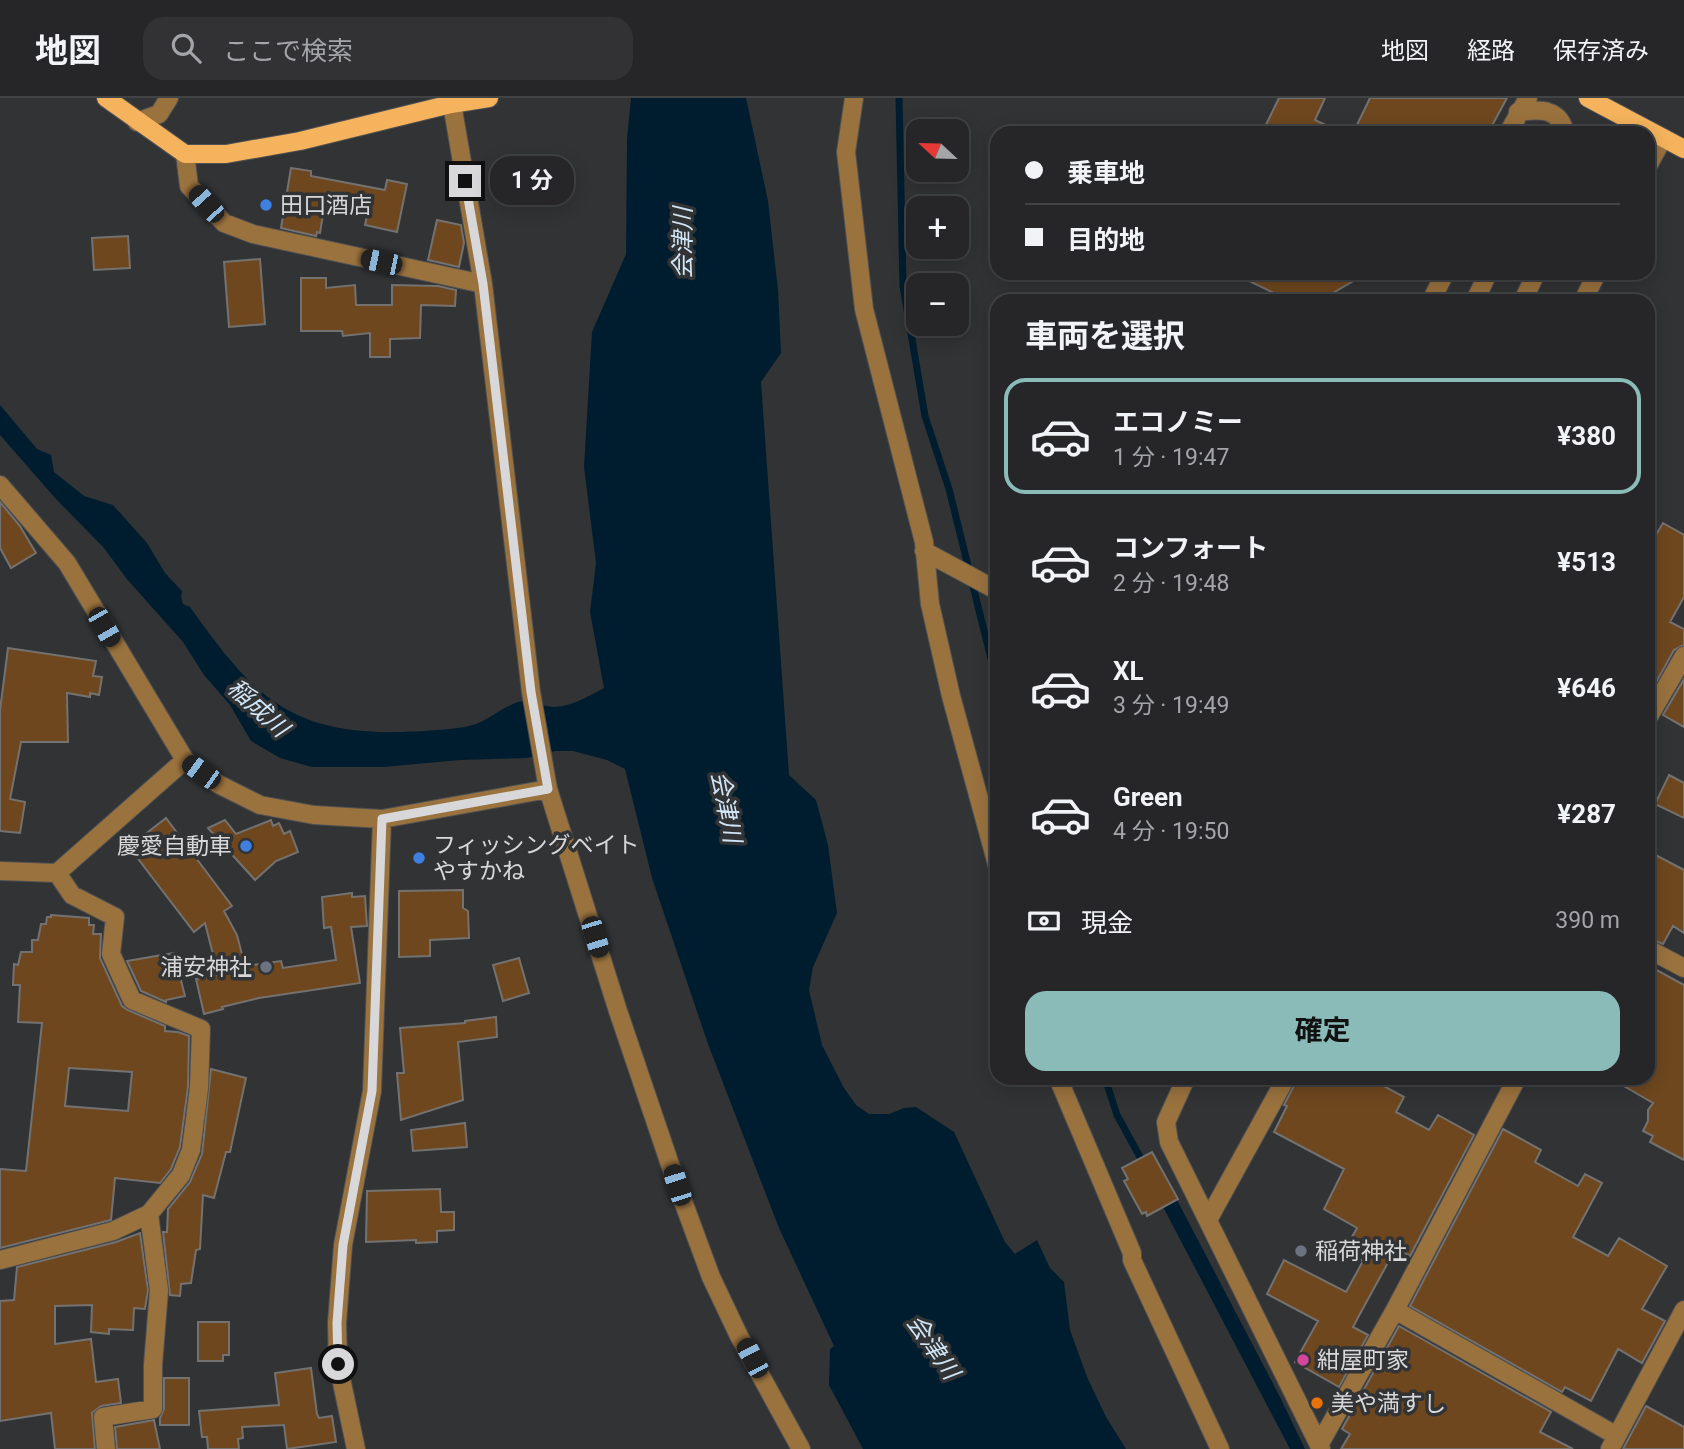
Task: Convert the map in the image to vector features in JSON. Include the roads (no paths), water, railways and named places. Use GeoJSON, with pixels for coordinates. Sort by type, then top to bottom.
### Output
{"type":"FeatureCollection","features":[{"type":"Feature","properties":{"kind":"main road"},"geometry":{"type":"LineString","coordinates":[[106,98],[185,154],[226,154],[300,141],[451,101],[489,98]]}},
{"type":"Feature","properties":{"kind":"main road"},"geometry":{"type":"LineString","coordinates":[[1588,98],[1640,126]]}},
{"type":"Feature","properties":{"kind":"main road"},"geometry":{"type":"LineString","coordinates":[[1655,134],[1684,149]]}},
{"type":"Feature","properties":{"kind":"street"},"geometry":{"type":"LineString","coordinates":[[137,122],[159,114],[169,98]]}},
{"type":"Feature","properties":{"kind":"street"},"geometry":{"type":"LineString","coordinates":[[854,98],[846,152],[864,309],[924,551],[930,604],[948,682],[990,837]]}},
{"type":"Feature","properties":{"kind":"street"},"geometry":{"type":"LineString","coordinates":[[451,101],[483,284],[531,692],[548,789],[627,1036],[711,1277],[739,1336],[801,1449]]}},
{"type":"Feature","properties":{"kind":"street"},"geometry":{"type":"LineString","coordinates":[[1512,126],[1523,105],[1557,115],[1563,126]]}},
{"type":"Feature","properties":{"kind":"street"},"geometry":{"type":"LineString","coordinates":[[1655,153],[1663,138]]}},
{"type":"Feature","properties":{"kind":"street"},"geometry":{"type":"LineString","coordinates":[[185,154],[190,186],[224,223],[253,234],[483,284]]}},
{"type":"Feature","properties":{"kind":"street"},"geometry":{"type":"LineString","coordinates":[[0,485],[66,564],[185,760],[218,784],[260,806],[314,815],[382,819],[548,789]]}},
{"type":"Feature","properties":{"kind":"street"},"geometry":{"type":"LineString","coordinates":[[924,551],[990,587]]}},
{"type":"Feature","properties":{"kind":"street"},"geometry":{"type":"LineString","coordinates":[[1655,706],[1684,656]]}},
{"type":"Feature","properties":{"kind":"street"},"geometry":{"type":"LineString","coordinates":[[0,871],[57,873],[185,760]]}},
{"type":"Feature","properties":{"kind":"street"},"geometry":{"type":"LineString","coordinates":[[356,1449],[338,1364],[337,1323],[343,1245],[372,1091],[382,819]]}},
{"type":"Feature","properties":{"kind":"street"},"geometry":{"type":"LineString","coordinates":[[0,1260],[113,1231],[149,1214],[181,1175],[191,1150],[199,1088],[201,1029],[132,1000],[111,954],[115,917],[72,895],[57,873]]}},
{"type":"Feature","properties":{"kind":"street"},"geometry":{"type":"LineString","coordinates":[[1655,954],[1684,968]]}},
{"type":"Feature","properties":{"kind":"street"},"geometry":{"type":"LineString","coordinates":[[1061,1085],[1132,1253],[1132,1260],[1220,1449]]}},
{"type":"Feature","properties":{"kind":"street"},"geometry":{"type":"LineString","coordinates":[[1183,1085],[1166,1122],[1169,1142],[1320,1447]]}},
{"type":"Feature","properties":{"kind":"street"},"geometry":{"type":"LineString","coordinates":[[1208,1220],[1282,1085]]}},
{"type":"Feature","properties":{"kind":"street"},"geometry":{"type":"LineString","coordinates":[[1320,1447],[1513,1085]]}},
{"type":"Feature","properties":{"kind":"street"},"geometry":{"type":"LineString","coordinates":[[105,1444],[103,1417],[153,1409],[153,1366],[159,1290],[149,1214]]}},
{"type":"Feature","properties":{"kind":"street"},"geometry":{"type":"LineString","coordinates":[[1395,1310],[1613,1443],[1677,1339],[1684,1310]]}},
{"type":"Feature","properties":{"kind":"water"},"geometry":{"type":"Polygon","coordinates":[[[631,98],[746,98],[768,201],[778,290],[781,353],[761,382],[789,775],[816,800],[828,845],[837,913],[813,967],[809,990],[822,1045],[844,1088],[856,1105],[869,1114],[889,1114],[916,1107],[954,1132],[1005,1242],[1015,1254],[1037,1240],[1050,1268],[1064,1282],[1070,1330],[1087,1377],[1106,1417],[1126,1449],[863,1449],[829,1385],[830,1349],[834,1346],[779,1228],[708,1044],[652,878],[625,769],[607,760],[573,751],[556,751],[527,758],[460,760],[383,767],[312,767],[280,758],[251,741],[230,705],[204,675],[183,642],[126,578],[104,548],[56,499],[0,435],[0,405],[37,449],[51,455],[54,472],[84,496],[113,505],[147,543],[165,573],[182,591],[183,604],[190,607],[233,664],[254,686],[301,717],[330,726],[363,731],[402,732],[460,728],[476,724],[518,702],[550,707],[568,705],[604,688],[590,612],[596,563],[584,467],[592,332],[626,254],[627,139],[631,98]]]}},
{"type":"Feature","properties":{"kind":"water"},"geometry":{"type":"Polygon","coordinates":[[[1176,1198],[1305,1449],[1290,1449],[1161,1203],[1176,1198]]]}},
{"type":"Feature","properties":{"kind":"waterway"},"geometry":{"type":"LineString","coordinates":[[899,98],[903,286],[925,416],[949,489],[990,655]]}},
{"type":"Feature","properties":{"kind":"waterway"},"geometry":{"type":"LineString","coordinates":[[1107,1085],[1117,1115],[1145,1166]]}},
{"type":"Feature","properties":{"kind":"place","name":"田口酒店"},"geometry":{"type":"Point","coordinates":[266,205]}},
{"type":"Feature","properties":{"kind":"place","name":"慶愛自動車"},"geometry":{"type":"Point","coordinates":[246,846]}},
{"type":"Feature","properties":{"kind":"place","name":"フィッシングベイト やすかね"},"geometry":{"type":"Point","coordinates":[419,858]}},
{"type":"Feature","properties":{"kind":"place","name":"浦安神社"},"geometry":{"type":"Point","coordinates":[266,967]}},
{"type":"Feature","properties":{"kind":"place","name":"稲荷神社"},"geometry":{"type":"Point","coordinates":[1301,1251]}},
{"type":"Feature","properties":{"kind":"place","name":"紺屋町家"},"geometry":{"type":"Point","coordinates":[1303,1360]}},
{"type":"Feature","properties":{"kind":"place","name":"美や満すし"},"geometry":{"type":"Point","coordinates":[1317,1403]}},
{"type":"Feature","properties":{"kind":"water label","name":"会津川"},"geometry":{"type":"Point","coordinates":[683,243]}},
{"type":"Feature","properties":{"kind":"water label","name":"稲成川"},"geometry":{"type":"Point","coordinates":[258,708]}},
{"type":"Feature","properties":{"kind":"water label","name":"会津川"},"geometry":{"type":"Point","coordinates":[726,807]}},
{"type":"Feature","properties":{"kind":"water label","name":"会津川"},"geometry":{"type":"Point","coordinates":[933,1347]}}]}
